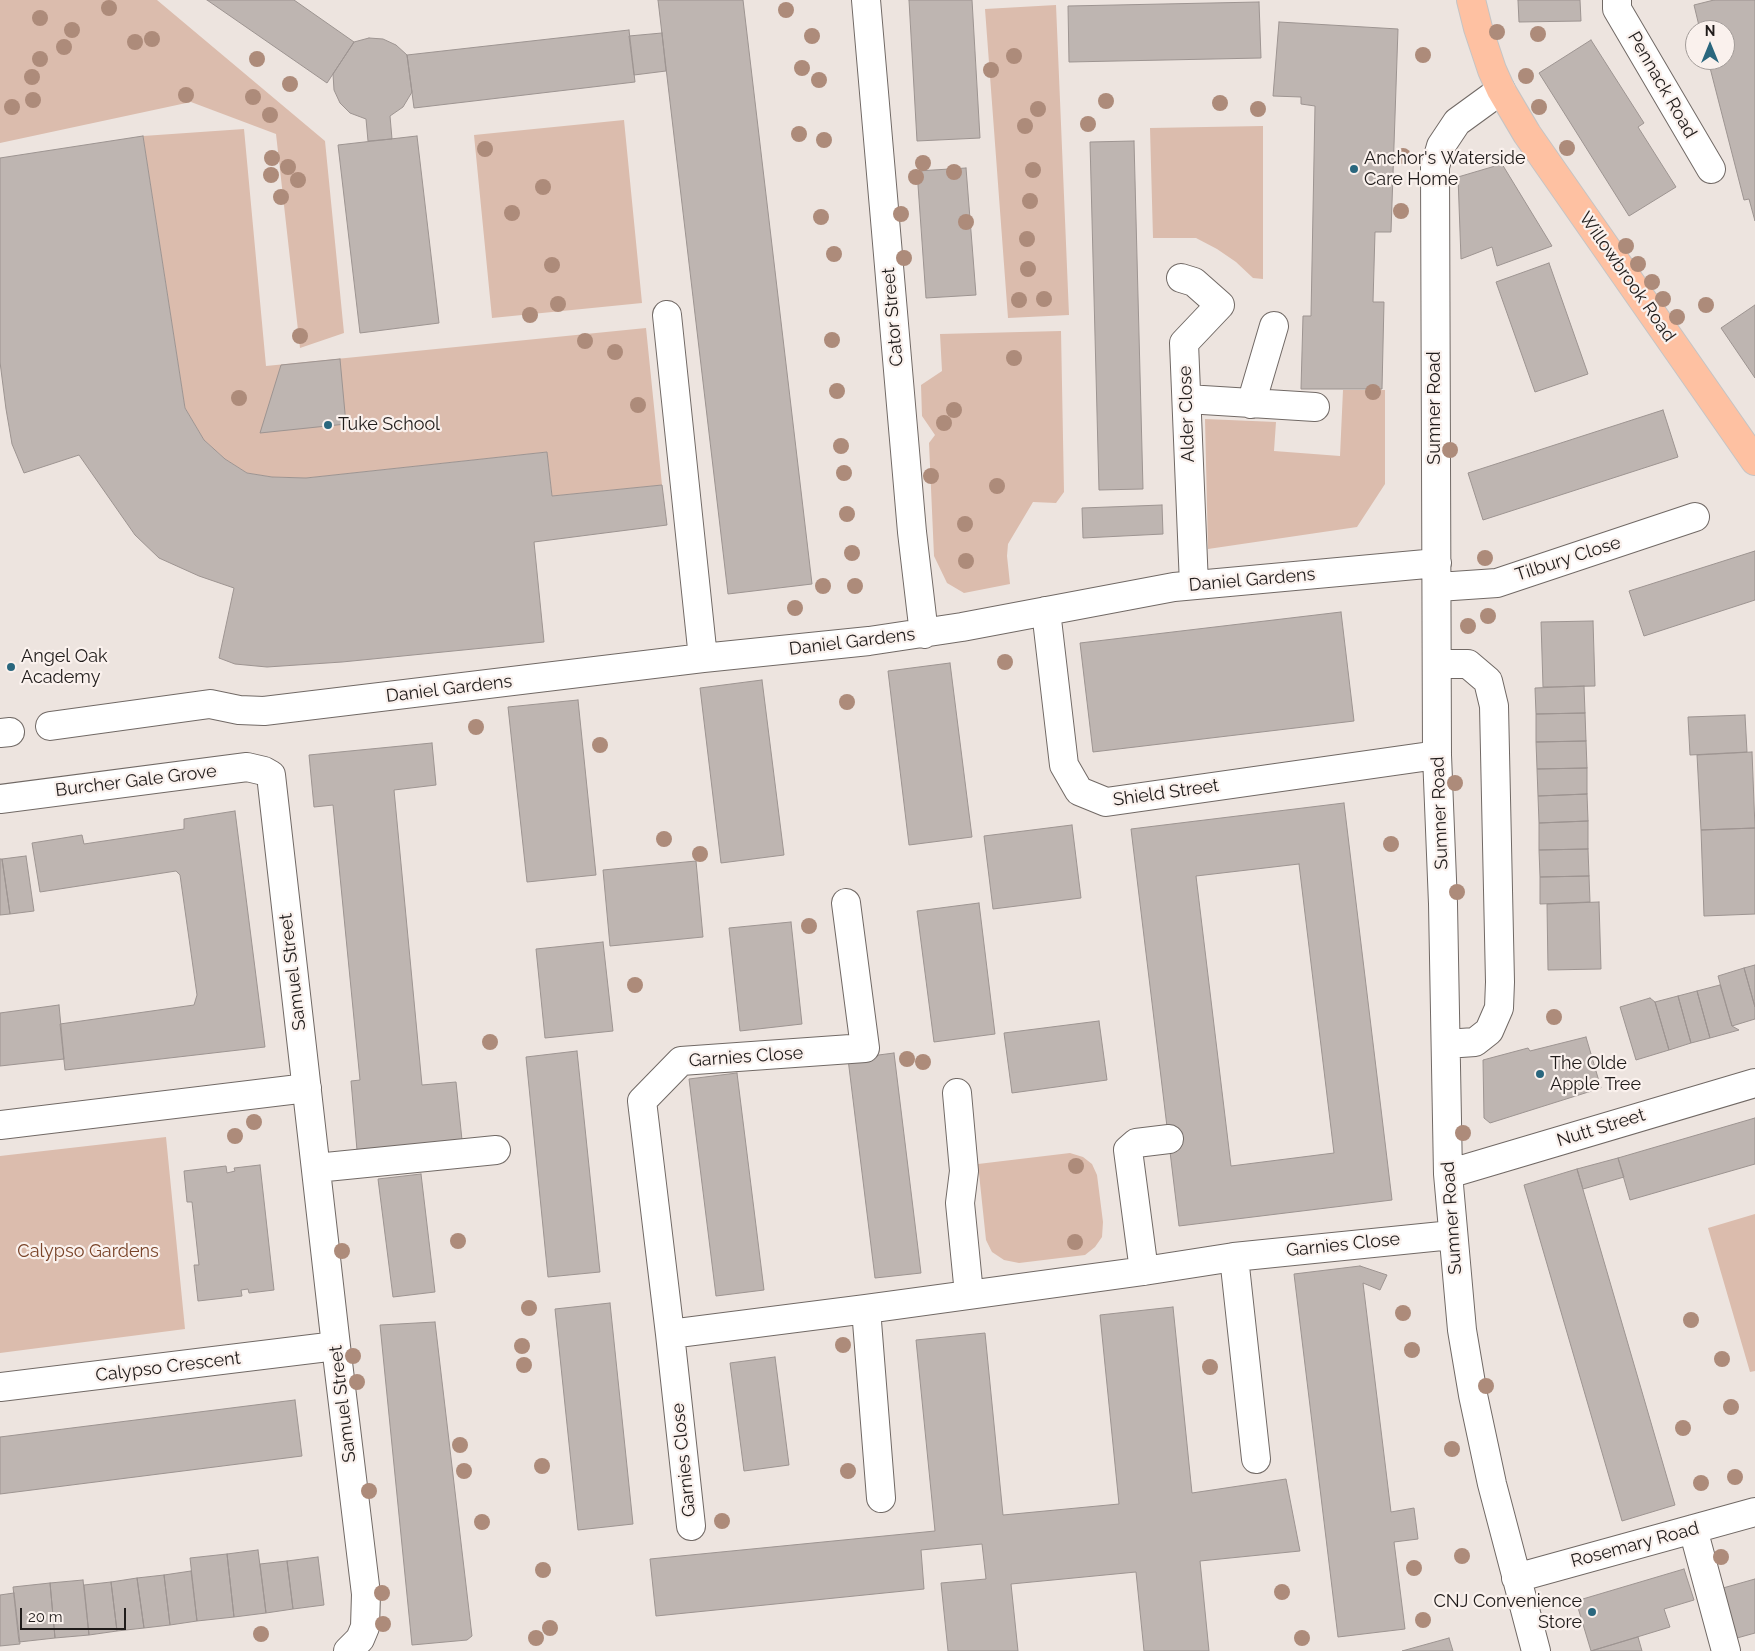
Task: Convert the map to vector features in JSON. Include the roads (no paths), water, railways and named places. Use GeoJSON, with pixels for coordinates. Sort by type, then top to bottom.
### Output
{"type":"FeatureCollection","features":[{"type":"Feature","properties":{"kind":"main road"},"geometry":{"type":"LineString","coordinates":[[1472,0],[1485,51],[1501,90]]}},
{"type":"Feature","properties":{"kind":"main road","name":"Willowbrook Road"},"geometry":{"type":"LineString","coordinates":[[1501,90],[1527,134],[1755,461]]}},
{"type":"Feature","properties":{"kind":"street","name":"Cator Street"},"geometry":{"type":"LineString","coordinates":[[866,0],[912,532],[924,634]]}},
{"type":"Feature","properties":{"kind":"street","name":"Pennack Road"},"geometry":{"type":"LineString","coordinates":[[1617,0],[1617,9],[1711,170]]}},
{"type":"Feature","properties":{"kind":"street","name":"Sumner Road"},"geometry":{"type":"LineString","coordinates":[[1501,90],[1457,122],[1441,146],[1434,167],[1438,755],[1448,1174],[1462,1330],[1473,1396],[1516,1578],[1536,1651]]}},
{"type":"Feature","properties":{"kind":"street","name":"Alder Close"},"geometry":{"type":"LineString","coordinates":[[1180,278],[1194,282],[1220,305],[1184,343],[1194,585]]}},
{"type":"Feature","properties":{"kind":"street"},"geometry":{"type":"LineString","coordinates":[[667,315],[703,658]]}},
{"type":"Feature","properties":{"kind":"street"},"geometry":{"type":"LineString","coordinates":[[1251,404],[1274,326]]}},
{"type":"Feature","properties":{"kind":"street"},"geometry":{"type":"LineString","coordinates":[[1187,399],[1315,407]]}},
{"type":"Feature","properties":{"kind":"street","name":"Tilbury Close"},"geometry":{"type":"LineString","coordinates":[[1438,575],[1497,583],[1695,517]]}},
{"type":"Feature","properties":{"kind":"street","name":"Daniel Gardens"},"geometry":{"type":"LineString","coordinates":[[50,726],[210,704],[239,710],[264,711],[703,658],[869,641],[924,634],[1152,591],[1194,585],[1438,575]]}},
{"type":"Feature","properties":{"kind":"street","name":"Shield Street"},"geometry":{"type":"LineString","coordinates":[[1046,611],[1064,765],[1079,791],[1106,802],[1438,755]]}},
{"type":"Feature","properties":{"kind":"street"},"geometry":{"type":"LineString","coordinates":[[1438,664],[1468,664],[1488,681],[1494,706],[1500,982],[1500,1008],[1489,1031],[1475,1042],[1446,1044]]}},
{"type":"Feature","properties":{"kind":"street","name":"Burcher Gale Grove"},"geometry":{"type":"LineString","coordinates":[[0,799],[248,767],[271,775]]}},
{"type":"Feature","properties":{"kind":"street","name":"Samuel Street"},"geometry":{"type":"LineString","coordinates":[[271,775],[366,1594],[365,1627],[354,1645]]}},
{"type":"Feature","properties":{"kind":"street","name":"Garnies Close"},"geometry":{"type":"LineString","coordinates":[[691,1526],[642,1100],[681,1061],[865,1048],[846,903]]}},
{"type":"Feature","properties":{"kind":"street","name":"Nutt Street"},"geometry":{"type":"LineString","coordinates":[[1448,1174],[1755,1083]]}},
{"type":"Feature","properties":{"kind":"street"},"geometry":{"type":"LineString","coordinates":[[0,1125],[307,1088]]}},
{"type":"Feature","properties":{"kind":"street"},"geometry":{"type":"LineString","coordinates":[[956,1093],[964,1171],[960,1203],[969,1294]]}},
{"type":"Feature","properties":{"kind":"street"},"geometry":{"type":"LineString","coordinates":[[1144,1271],[1128,1150],[1136,1143],[1169,1139]]}},
{"type":"Feature","properties":{"kind":"street"},"geometry":{"type":"LineString","coordinates":[[316,1168],[496,1150]]}},
{"type":"Feature","properties":{"kind":"street","name":"Garnies Close"},"geometry":{"type":"LineString","coordinates":[[670,1334],[1144,1271],[1234,1256],[1452,1235]]}},
{"type":"Feature","properties":{"kind":"street"},"geometry":{"type":"LineString","coordinates":[[1234,1256],[1256,1459]]}},
{"type":"Feature","properties":{"kind":"street"},"geometry":{"type":"LineString","coordinates":[[866,1309],[881,1498]]}},
{"type":"Feature","properties":{"kind":"street","name":"Calypso Crescent"},"geometry":{"type":"LineString","coordinates":[[0,1387],[336,1346]]}},
{"type":"Feature","properties":{"kind":"street","name":"Rosemary Road"},"geometry":{"type":"LineString","coordinates":[[1516,1578],[1755,1512]]}},
{"type":"Feature","properties":{"kind":"street"},"geometry":{"type":"LineString","coordinates":[[1692,1529],[1726,1651]]}},
{"type":"Feature","properties":{"kind":"place","name":"Anchor's Waterside Care Home"},"geometry":{"type":"Point","coordinates":[1354,169]}},
{"type":"Feature","properties":{"kind":"place","name":"Tuke School"},"geometry":{"type":"Point","coordinates":[328,425]}},
{"type":"Feature","properties":{"kind":"place","name":"Angel Oak Academy"},"geometry":{"type":"Point","coordinates":[11,667]}},
{"type":"Feature","properties":{"kind":"place","name":"The Olde Apple Tree"},"geometry":{"type":"Point","coordinates":[1540,1074]}},
{"type":"Feature","properties":{"kind":"place","name":"CNJ Convenience Store"},"geometry":{"type":"Point","coordinates":[1592,1612]}},
{"type":"Feature","properties":{"kind":"park label","name":"Calypso Gardens"},"geometry":{"type":"Point","coordinates":[88,1252]}}]}
